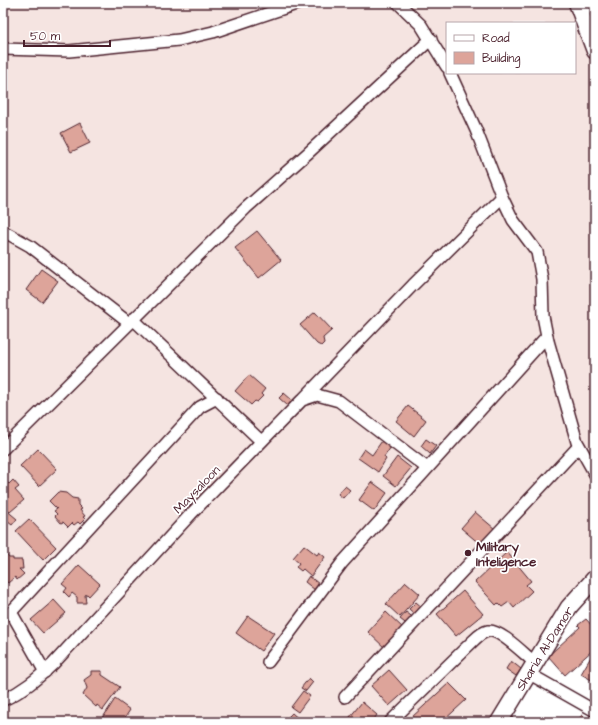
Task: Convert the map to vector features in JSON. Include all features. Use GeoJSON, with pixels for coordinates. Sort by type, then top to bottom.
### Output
{"type":"FeatureCollection","features":[{"type":"Feature","properties":{"kind":"street"},"geometry":{"type":"LineString","coordinates":[[3,49],[69,51],[179,40],[213,32],[299,3]]}},
{"type":"Feature","properties":{"kind":"street"},"geometry":{"type":"LineString","coordinates":[[398,3],[412,14],[431,39],[446,66]]}},
{"type":"Feature","properties":{"kind":"street"},"geometry":{"type":"LineString","coordinates":[[577,3],[595,51]]}},
{"type":"Feature","properties":{"kind":"street"},"geometry":{"type":"LineString","coordinates":[[593,3],[595,8]]}},
{"type":"Feature","properties":{"kind":"street"},"geometry":{"type":"LineString","coordinates":[[3,449],[246,208],[308,153],[431,39]]}},
{"type":"Feature","properties":{"kind":"street"},"geometry":{"type":"LineString","coordinates":[[450,74],[476,130],[502,197],[514,220],[537,252],[542,279],[543,316],[547,336],[579,446],[595,474]]}},
{"type":"Feature","properties":{"kind":"street","name":"Maysaloon"},"geometry":{"type":"LineString","coordinates":[[3,700],[18,693],[45,672],[261,441],[413,285],[502,197]]}},
{"type":"Feature","properties":{"kind":"street"},"geometry":{"type":"LineString","coordinates":[[3,231],[30,246],[131,321],[261,441]]}},
{"type":"Feature","properties":{"kind":"street"},"geometry":{"type":"LineString","coordinates":[[268,662],[342,563],[547,336]]}},
{"type":"Feature","properties":{"kind":"street"},"geometry":{"type":"LineString","coordinates":[[302,400],[317,395],[339,401],[427,468]]}},
{"type":"Feature","properties":{"kind":"street"},"geometry":{"type":"LineString","coordinates":[[45,672],[11,612],[200,407],[216,398]]}},
{"type":"Feature","properties":{"kind":"street"},"geometry":{"type":"LineString","coordinates":[[345,697],[579,446]]}},
{"type":"Feature","properties":{"kind":"street","name":"Sharia Al-Damor"},"geometry":{"type":"LineString","coordinates":[[499,722],[569,607],[595,578]]}},
{"type":"Feature","properties":{"kind":"street"},"geometry":{"type":"LineString","coordinates":[[390,722],[473,641],[488,631],[495,631],[501,635],[531,668],[595,711]]}},
{"type":"Feature","properties":{"kind":"shaded area"},"geometry":{"type":"Polygon","coordinates":[[[3,3],[583,3],[595,31],[595,574],[493,722],[3,722],[3,3]]]}},
{"type":"Feature","properties":{"kind":"building"},"geometry":{"type":"Polygon","coordinates":[[[80,123],[90,143],[71,152],[61,133],[80,123]]]}},
{"type":"Feature","properties":{"kind":"building"},"geometry":{"type":"Polygon","coordinates":[[[257,231],[281,260],[259,278],[235,248],[257,231]]]}},
{"type":"Feature","properties":{"kind":"building"},"geometry":{"type":"Polygon","coordinates":[[[41,269],[58,281],[42,302],[26,290],[41,269]]]}},
{"type":"Feature","properties":{"kind":"building"},"geometry":{"type":"Polygon","coordinates":[[[315,312],[332,330],[323,338],[324,343],[321,346],[317,344],[300,325],[315,312]]]}},
{"type":"Feature","properties":{"kind":"building"},"geometry":{"type":"Polygon","coordinates":[[[249,375],[265,389],[261,394],[263,396],[251,405],[235,391],[249,375]]]}},
{"type":"Feature","properties":{"kind":"building"},"geometry":{"type":"Polygon","coordinates":[[[284,393],[292,400],[288,406],[279,398],[284,393]]]}},
{"type":"Feature","properties":{"kind":"building"},"geometry":{"type":"Polygon","coordinates":[[[408,406],[426,420],[414,436],[396,421],[408,406]]]}},
{"type":"Feature","properties":{"kind":"building"},"geometry":{"type":"Polygon","coordinates":[[[384,438],[393,444],[384,457],[386,459],[378,472],[358,458],[364,449],[372,455],[384,438]]]}},
{"type":"Feature","properties":{"kind":"building"},"geometry":{"type":"Polygon","coordinates":[[[426,439],[436,446],[430,454],[421,446],[426,439]]]}},
{"type":"Feature","properties":{"kind":"building"},"geometry":{"type":"Polygon","coordinates":[[[38,449],[57,469],[39,486],[20,466],[38,449]]]}},
{"type":"Feature","properties":{"kind":"building"},"geometry":{"type":"Polygon","coordinates":[[[397,457],[411,468],[396,486],[383,476],[397,457]]]}},
{"type":"Feature","properties":{"kind":"building"},"geometry":{"type":"Polygon","coordinates":[[[13,480],[19,487],[15,490],[24,500],[10,512],[3,504],[3,483],[6,481],[9,484],[13,480]]]}},
{"type":"Feature","properties":{"kind":"building"},"geometry":{"type":"Polygon","coordinates":[[[372,482],[387,493],[374,511],[359,500],[372,482]]]}},
{"type":"Feature","properties":{"kind":"building"},"geometry":{"type":"Polygon","coordinates":[[[345,486],[350,490],[343,498],[338,494],[345,486]]]}},
{"type":"Feature","properties":{"kind":"building"},"geometry":{"type":"Polygon","coordinates":[[[58,492],[66,493],[72,498],[78,499],[78,505],[82,509],[80,510],[85,516],[83,517],[85,519],[80,524],[78,522],[74,525],[72,523],[68,527],[63,522],[61,523],[55,516],[57,514],[54,511],[57,509],[49,501],[58,492]]]}},
{"type":"Feature","properties":{"kind":"building"},"geometry":{"type":"Polygon","coordinates":[[[5,509],[17,519],[12,525],[3,518],[5,509]]]}},
{"type":"Feature","properties":{"kind":"building"},"geometry":{"type":"Polygon","coordinates":[[[475,512],[495,529],[481,545],[461,528],[475,512]]]}},
{"type":"Feature","properties":{"kind":"building"},"geometry":{"type":"Polygon","coordinates":[[[29,519],[56,547],[43,560],[16,531],[29,519]]]}},
{"type":"Feature","properties":{"kind":"building"},"geometry":{"type":"Polygon","coordinates":[[[304,545],[317,555],[319,552],[325,557],[311,576],[303,569],[301,571],[296,567],[299,563],[293,558],[304,545]]]}},
{"type":"Feature","properties":{"kind":"building"},"geometry":{"type":"Polygon","coordinates":[[[3,551],[9,558],[13,558],[13,560],[22,560],[23,569],[19,569],[24,574],[17,580],[15,577],[8,583],[4,579],[3,581],[3,551]]]}},
{"type":"Feature","properties":{"kind":"building"},"geometry":{"type":"Polygon","coordinates":[[[507,552],[531,581],[526,585],[532,591],[514,608],[509,602],[502,607],[498,603],[496,605],[475,582],[507,552]]]}},
{"type":"Feature","properties":{"kind":"building"},"geometry":{"type":"Polygon","coordinates":[[[79,565],[100,584],[89,596],[87,594],[85,595],[86,603],[77,603],[77,597],[72,593],[69,597],[64,592],[67,588],[62,584],[79,565]]]}},
{"type":"Feature","properties":{"kind":"building"},"geometry":{"type":"Polygon","coordinates":[[[309,576],[319,584],[315,590],[305,582],[309,576]]]}},
{"type":"Feature","properties":{"kind":"building"},"geometry":{"type":"Polygon","coordinates":[[[406,582],[420,594],[400,617],[386,604],[406,582]]]}},
{"type":"Feature","properties":{"kind":"building"},"geometry":{"type":"Polygon","coordinates":[[[463,591],[483,614],[456,636],[437,614],[463,591]]]}},
{"type":"Feature","properties":{"kind":"building"},"geometry":{"type":"Polygon","coordinates":[[[54,600],[66,613],[43,633],[31,620],[54,600]]]}},
{"type":"Feature","properties":{"kind":"building"},"geometry":{"type":"Polygon","coordinates":[[[416,602],[424,609],[418,617],[409,609],[416,602]]]}},
{"type":"Feature","properties":{"kind":"building"},"geometry":{"type":"Polygon","coordinates":[[[386,612],[404,629],[386,649],[368,632],[386,612]]]}},
{"type":"Feature","properties":{"kind":"building"},"geometry":{"type":"Polygon","coordinates":[[[406,612],[415,619],[409,626],[400,619],[406,612]]]}},
{"type":"Feature","properties":{"kind":"building"},"geometry":{"type":"Polygon","coordinates":[[[248,616],[274,633],[261,651],[236,633],[248,616]]]}},
{"type":"Feature","properties":{"kind":"building"},"geometry":{"type":"Polygon","coordinates":[[[586,619],[595,629],[595,648],[565,675],[548,656],[580,627],[578,625],[586,619]]]}},
{"type":"Feature","properties":{"kind":"building"},"geometry":{"type":"Polygon","coordinates":[[[592,655],[595,657],[595,682],[581,674],[592,655]]]}},
{"type":"Feature","properties":{"kind":"building"},"geometry":{"type":"Polygon","coordinates":[[[511,661],[521,669],[516,676],[506,669],[511,661]]]}},
{"type":"Feature","properties":{"kind":"building"},"geometry":{"type":"Polygon","coordinates":[[[389,670],[407,690],[389,706],[371,686],[389,670]]]}},
{"type":"Feature","properties":{"kind":"building"},"geometry":{"type":"Polygon","coordinates":[[[91,671],[102,671],[102,675],[120,687],[103,710],[97,705],[96,707],[83,695],[87,688],[84,680],[91,675],[91,671]]]}},
{"type":"Feature","properties":{"kind":"building"},"geometry":{"type":"Polygon","coordinates":[[[309,678],[313,682],[306,691],[301,688],[309,678]]]}},
{"type":"Feature","properties":{"kind":"building"},"geometry":{"type":"Polygon","coordinates":[[[449,683],[466,700],[442,722],[418,722],[412,717],[449,683]]]}},
{"type":"Feature","properties":{"kind":"building"},"geometry":{"type":"Polygon","coordinates":[[[303,691],[310,696],[298,712],[291,707],[303,691]]]}},
{"type":"Feature","properties":{"kind":"building"},"geometry":{"type":"Polygon","coordinates":[[[115,699],[130,710],[122,722],[107,722],[102,719],[115,699]]]}},
{"type":"Feature","properties":{"kind":"building"},"geometry":{"type":"Polygon","coordinates":[[[362,702],[377,715],[372,722],[346,722],[362,702]]]}},
{"type":"Feature","properties":{"kind":"building"},"geometry":{"type":"Polygon","coordinates":[[[292,713],[302,722],[283,722],[292,713]]]}},
{"type":"Feature","properties":{"kind":"building"},"geometry":{"type":"Polygon","coordinates":[[[582,715],[594,722],[577,722],[582,715]]]}},
{"type":"Feature","properties":{"kind":"place","name":"Military Inteligence"},"geometry":{"type":"Point","coordinates":[468,553]}}]}
